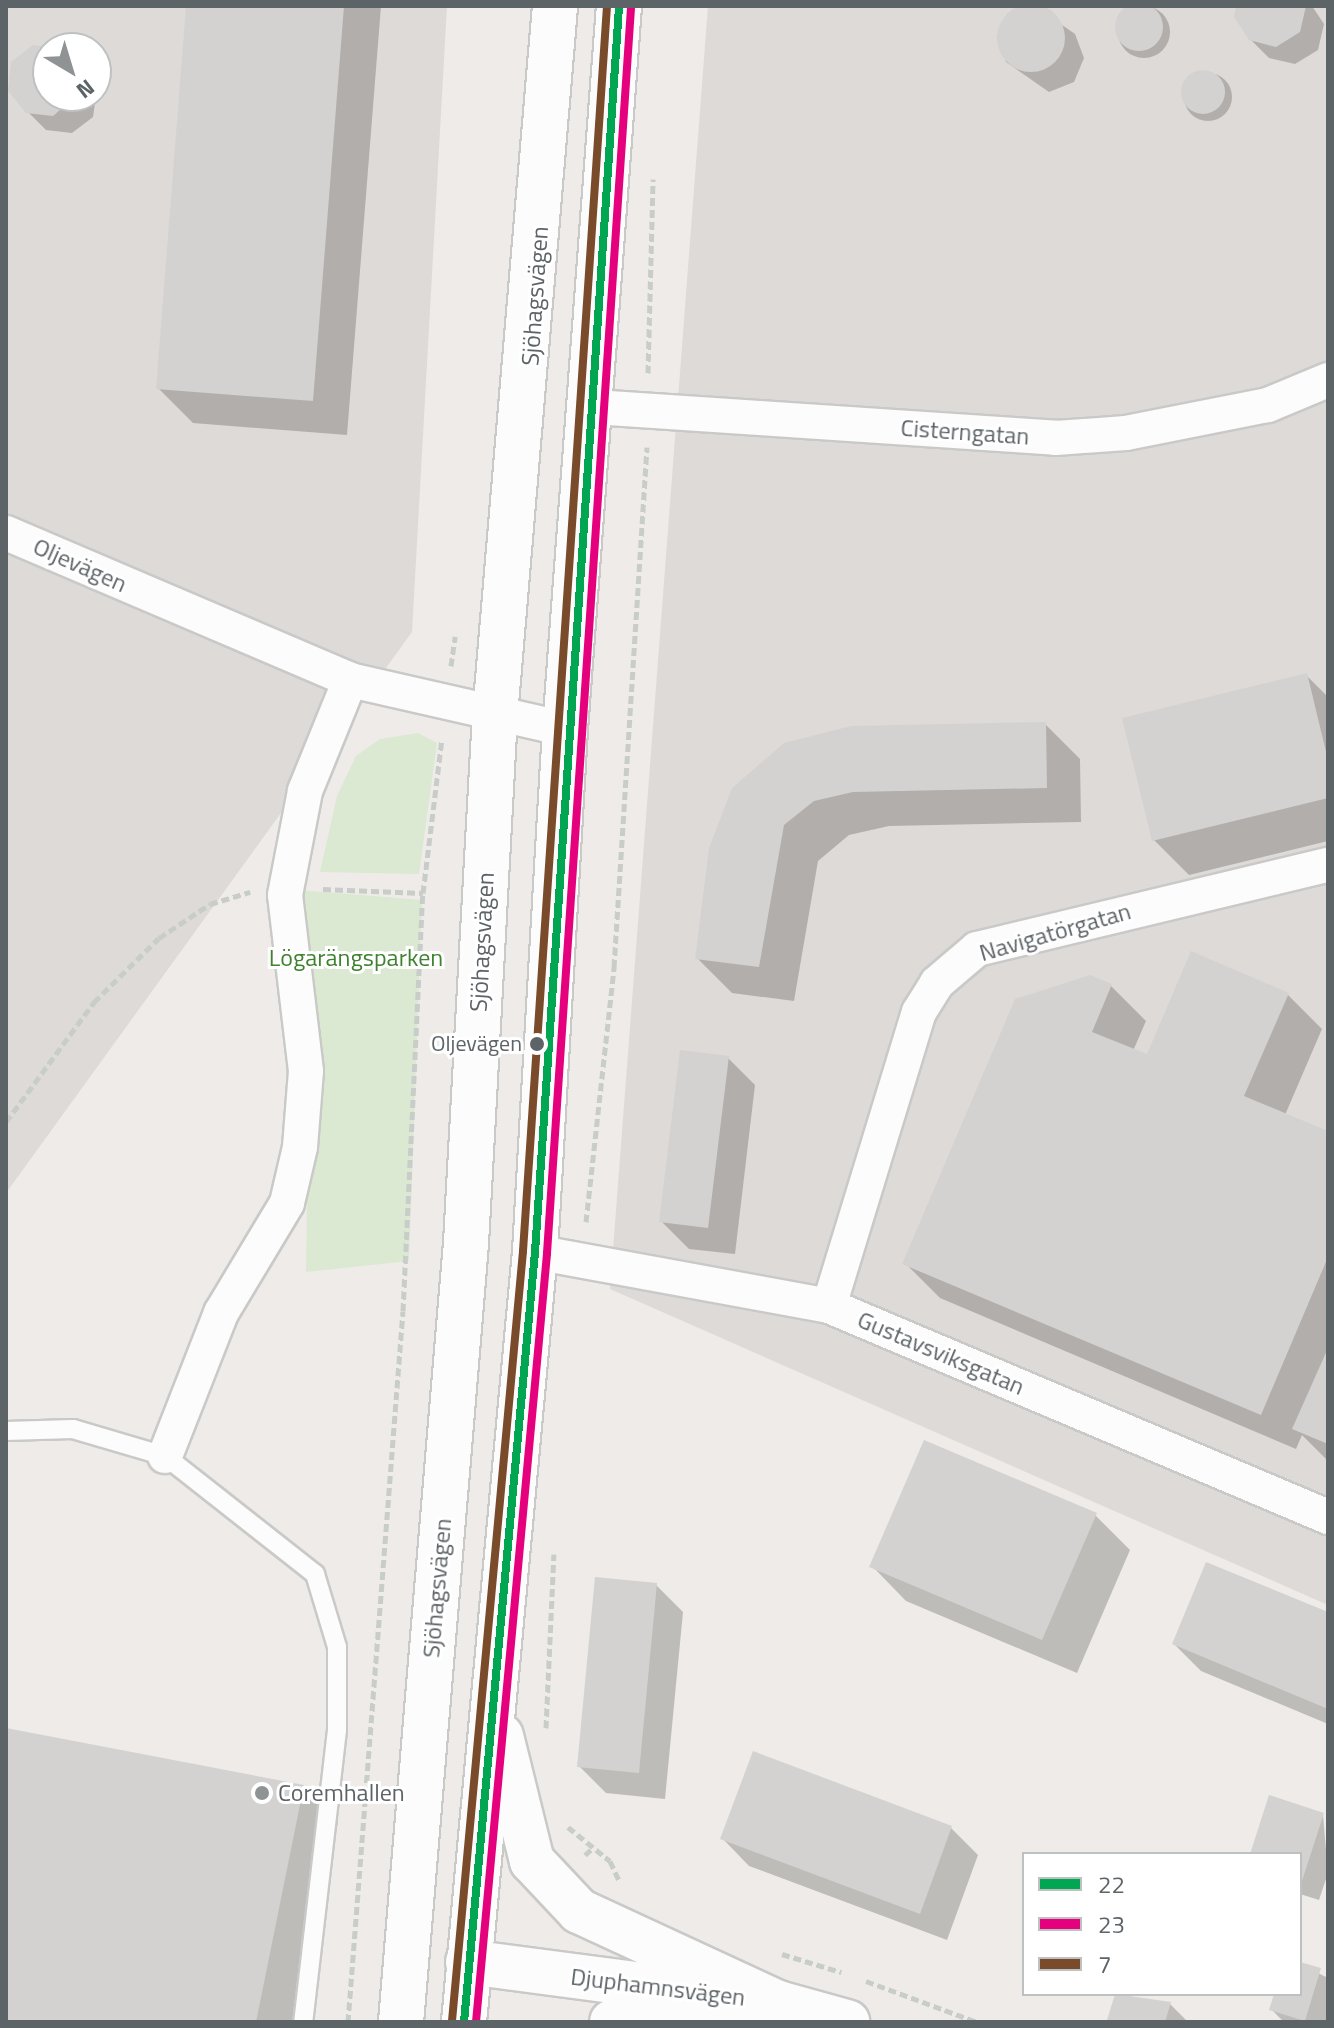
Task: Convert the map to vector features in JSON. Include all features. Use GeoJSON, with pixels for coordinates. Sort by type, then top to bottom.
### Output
{"type":"FeatureCollection","features":[{"type":"Feature","properties":{"kind":"main road","name":"Sjöhagsvägen"},"geometry":{"type":"LineString","coordinates":[[401,2022],[466,1243],[495,715],[527,403],[555,6]]}},
{"type":"Feature","properties":{"kind":"main road"},"geometry":{"type":"LineString","coordinates":[[464,2022],[535,1252],[565,729],[594,407],[619,6]]}},
{"type":"Feature","properties":{"kind":"main road"},"geometry":{"type":"LineString","coordinates":[[527,403],[594,407]]}},
{"type":"Feature","properties":{"kind":"main road"},"geometry":{"type":"LineString","coordinates":[[466,1243],[535,1252]]}},
{"type":"Feature","properties":{"kind":"main road"},"geometry":{"type":"LineString","coordinates":[[443,1520],[461,1585],[443,1929],[468,1962]]}},
{"type":"Feature","properties":{"kind":"main road"},"geometry":{"type":"LineString","coordinates":[[494,1705],[532,1861],[570,1902],[778,2003]]}},
{"type":"Feature","properties":{"kind":"main road","name":"Djuphamnsvägen"},"geometry":{"type":"LineString","coordinates":[[406,1953],[778,2003],[847,2022]]}},
{"type":"Feature","properties":{"kind":"main road"},"geometry":{"type":"LineString","coordinates":[[612,2022],[638,2013],[778,2003]]}},
{"type":"Feature","properties":{"kind":"street","name":"Cisterngatan"},"geometry":{"type":"LineString","coordinates":[[594,407],[1056,438],[1126,433],[1268,405],[1328,380]]}},
{"type":"Feature","properties":{"kind":"street","name":"Oljevägen"},"geometry":{"type":"LineString","coordinates":[[6,533],[350,680],[565,729]]}},
{"type":"Feature","properties":{"kind":"street"},"geometry":{"type":"LineString","coordinates":[[165,1456],[221,1313],[287,1203],[300,1147],[306,1071],[287,888],[305,791],[350,680]]}},
{"type":"Feature","properties":{"kind":"street","name":"Navigatörgatan"},"geometry":{"type":"LineString","coordinates":[[829,1306],[919,1012],[937,983],[977,949],[1328,865]]}},
{"type":"Feature","properties":{"kind":"street","name":"Gustavsviksgatan"},"geometry":{"type":"LineString","coordinates":[[535,1252],[579,1263],[829,1306],[1328,1517]]}},
{"type":"Feature","properties":{"kind":"lane"},"geometry":{"type":"LineString","coordinates":[[6,1431],[73,1429],[165,1456],[315,1574],[328,1608],[337,1647],[337,1730],[303,2022]]}},
{"type":"Feature","properties":{"kind":"path"},"geometry":{"type":"LineString","coordinates":[[579,1263],[614,967],[648,411],[648,350]]}},
{"type":"Feature","properties":{"kind":"path"},"geometry":{"type":"LineString","coordinates":[[348,2022],[403,1311],[423,893],[456,627]]}},
{"type":"Feature","properties":{"kind":"path"},"geometry":{"type":"LineString","coordinates":[[6,1122],[94,1002],[159,938],[210,904],[287,888],[423,893]]}},
{"type":"Feature","properties":{"kind":"path"},"geometry":{"type":"LineString","coordinates":[[546,1739],[555,1536]]}},
{"type":"Feature","properties":{"kind":"path"},"geometry":{"type":"LineString","coordinates":[[594,1847],[623,1887]]}},
{"type":"Feature","properties":{"kind":"path"},"geometry":{"type":"LineString","coordinates":[[764,1949],[977,2022]]}},
{"type":"Feature","properties":{"kind":"shaded area"},"geometry":{"type":"Polygon","coordinates":[[[6,6],[447,6],[412,632],[6,1193],[6,6]]]}},
{"type":"Feature","properties":{"kind":"shaded area"},"geometry":{"type":"Polygon","coordinates":[[[708,6],[1328,6],[1328,1605],[610,1289],[708,6]]]}},
{"type":"Feature","properties":{"kind":"green space","name":"Lögarängsparken"},"geometry":{"type":"Polygon","coordinates":[[[418,733],[437,743],[419,874],[320,872],[337,796],[356,756],[380,739],[418,733]]]}},
{"type":"Feature","properties":{"kind":"green space","name":"Lögarängsparken"},"geometry":{"type":"Polygon","coordinates":[[[286,889],[422,900],[409,1261],[306,1272],[308,1131],[286,889]]]}},
{"type":"Feature","properties":{"kind":"building"},"geometry":{"type":"Polygon","coordinates":[[[1139,3],[1156,10],[1163,27],[1156,44],[1139,51],[1122,44],[1115,27],[1122,10],[1139,3]]]}},
{"type":"Feature","properties":{"kind":"building"},"geometry":{"type":"Polygon","coordinates":[[[1031,4],[1044,6],[1055,14],[1063,25],[1063,51],[1055,62],[1044,70],[1031,72],[1018,70],[1007,62],[999,51],[997,38],[999,25],[1007,14],[1018,6],[1031,4]]]}},
{"type":"Feature","properties":{"kind":"building"},"geometry":{"type":"Polygon","coordinates":[[[186,6],[344,6],[313,401],[156,389],[186,6]]]}},
{"type":"Feature","properties":{"kind":"building"},"geometry":{"type":"Polygon","coordinates":[[[1236,6],[1306,6],[1300,32],[1276,47],[1249,40],[1234,17],[1236,6]]]}},
{"type":"Feature","properties":{"kind":"building"},"geometry":{"type":"Polygon","coordinates":[[[32,46],[32,112],[58,112],[53,116],[26,113],[8,91],[11,62],[32,46]]]}},
{"type":"Feature","properties":{"kind":"building"},"geometry":{"type":"Polygon","coordinates":[[[1203,70],[1219,76],[1225,92],[1219,108],[1203,114],[1187,108],[1181,92],[1187,76],[1203,70]]]}},
{"type":"Feature","properties":{"kind":"building"},"geometry":{"type":"Polygon","coordinates":[[[1307,673],[1328,760],[1328,798],[1152,841],[1122,718],[1307,673]]]}},
{"type":"Feature","properties":{"kind":"building"},"geometry":{"type":"Polygon","coordinates":[[[1046,722],[1047,788],[853,792],[814,801],[784,825],[759,967],[695,959],[709,848],[732,788],[784,743],[851,726],[1046,722]]]}},
{"type":"Feature","properties":{"kind":"building"},"geometry":{"type":"Polygon","coordinates":[[[1191,951],[1289,993],[1244,1096],[1328,1131],[1328,1257],[1261,1415],[902,1264],[1015,999],[1090,975],[1112,984],[1092,1032],[1147,1054],[1191,951]]]}},
{"type":"Feature","properties":{"kind":"building"},"geometry":{"type":"Polygon","coordinates":[[[680,1050],[729,1056],[708,1228],[659,1222],[680,1050]]]}},
{"type":"Feature","properties":{"kind":"building"},"geometry":{"type":"Polygon","coordinates":[[[1328,1348],[1328,1444],[1292,1429],[1328,1348]]]}},
{"type":"Feature","properties":{"kind":"building"},"geometry":{"type":"Polygon","coordinates":[[[924,1440],[1097,1513],[1042,1640],[869,1567],[924,1440]]]}},
{"type":"Feature","properties":{"kind":"building"},"geometry":{"type":"Polygon","coordinates":[[[1206,1562],[1328,1612],[1328,1709],[1172,1644],[1206,1562]]]}},
{"type":"Feature","properties":{"kind":"building"},"geometry":{"type":"Polygon","coordinates":[[[595,1577],[657,1583],[639,1773],[577,1767],[595,1577]]]}},
{"type":"Feature","properties":{"kind":"building"},"geometry":{"type":"Polygon","coordinates":[[[6,1728],[304,1785],[256,2022],[6,2022],[6,1728]]]}},
{"type":"Feature","properties":{"kind":"building"},"geometry":{"type":"Polygon","coordinates":[[[753,1751],[952,1826],[920,1914],[720,1839],[753,1751]]]}},
{"type":"Feature","properties":{"kind":"building"},"geometry":{"type":"Polygon","coordinates":[[[1269,1795],[1324,1813],[1302,1881],[1302,1852],[1251,1852],[1269,1795]]]}},
{"type":"Feature","properties":{"kind":"building"},"geometry":{"type":"Polygon","coordinates":[[[1302,1963],[1321,1968],[1305,2021],[1269,2010],[1273,1996],[1302,1996],[1302,1963]]]}},
{"type":"Feature","properties":{"kind":"building"},"geometry":{"type":"Polygon","coordinates":[[[1114,1996],[1171,2002],[1165,2022],[1107,2020],[1114,1996]]]}},
{"type":"Feature","properties":{"kind":"transit line","name":"7"},"geometry":{"type":"LineString","coordinates":[[452,2021],[523,1251],[607,6]]}},
{"type":"Feature","properties":{"kind":"transit line","name":"22"},"geometry":{"type":"LineString","coordinates":[[464,2022],[535,1252],[619,6]]}},
{"type":"Feature","properties":{"kind":"transit line","name":"23"},"geometry":{"type":"LineString","coordinates":[[476,2022],[547,1253],[631,7]]}},
{"type":"Feature","properties":{"kind":"place","name":"Oljevägen"},"geometry":{"type":"Point","coordinates":[537,1044]}},
{"type":"Feature","properties":{"kind":"place","name":"Coremhallen"},"geometry":{"type":"Point","coordinates":[262,1793]}}]}
